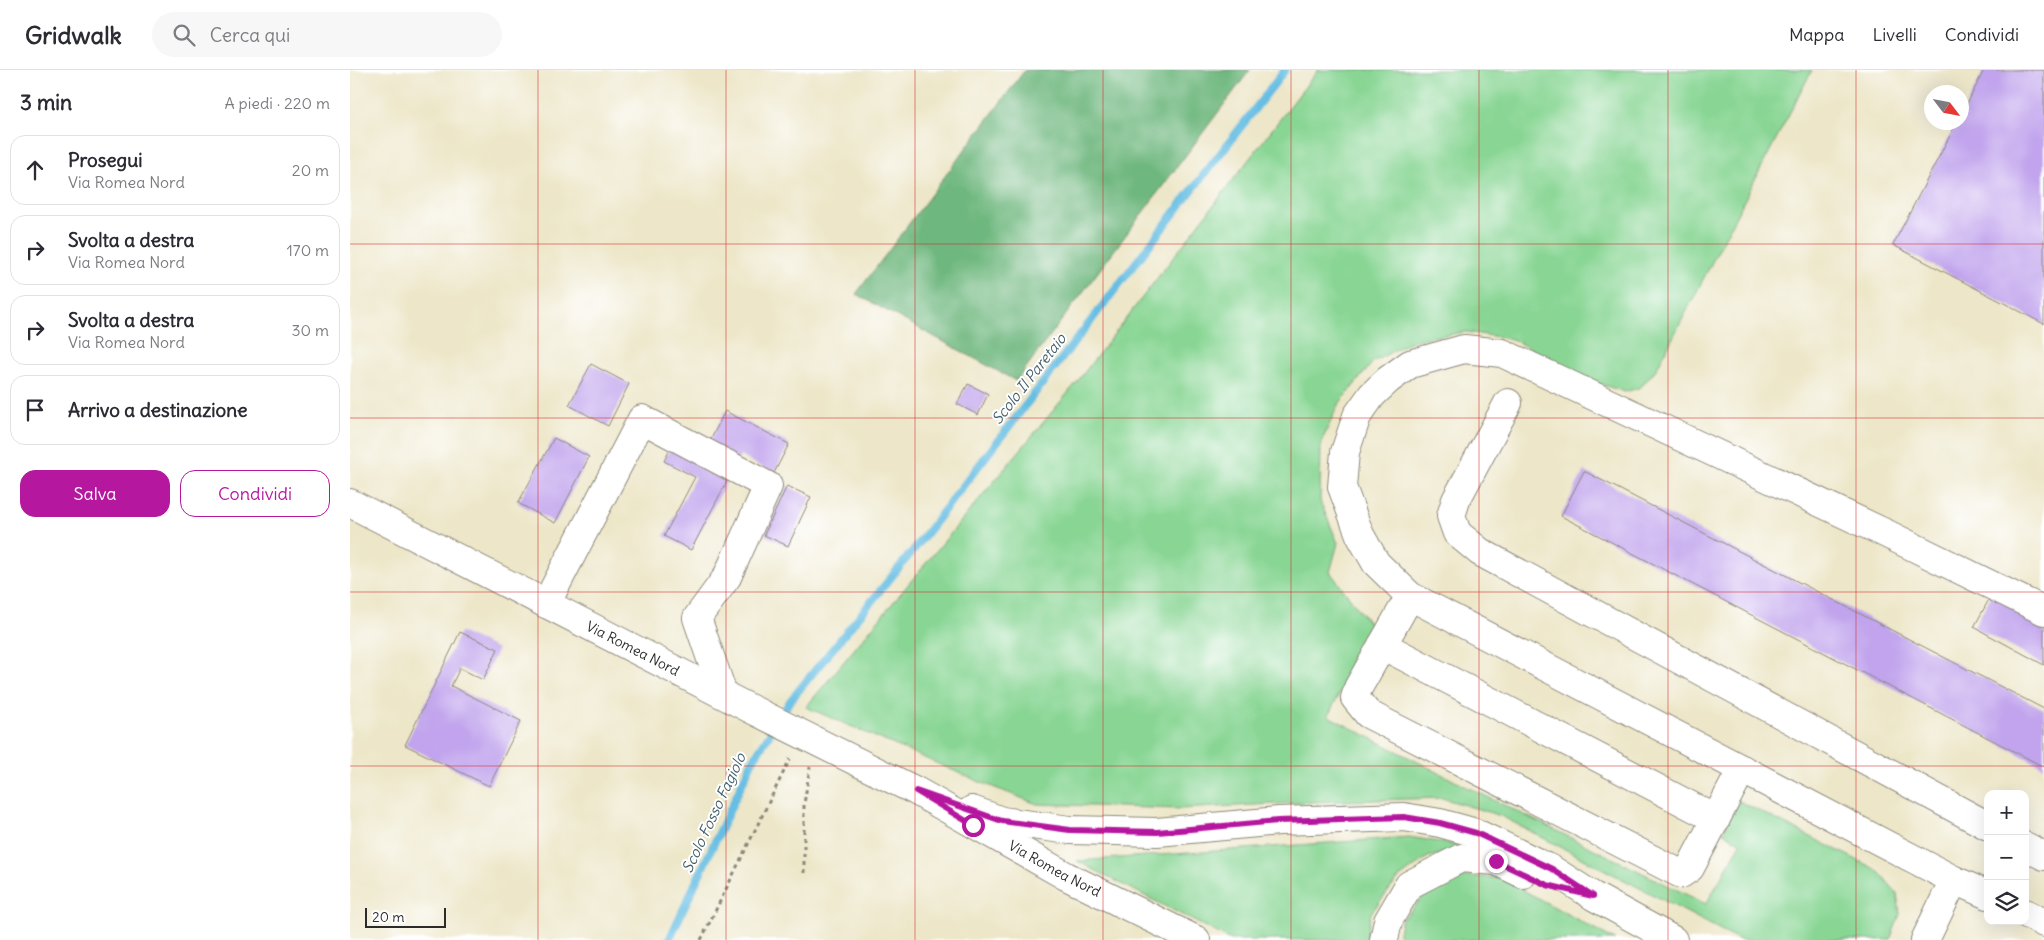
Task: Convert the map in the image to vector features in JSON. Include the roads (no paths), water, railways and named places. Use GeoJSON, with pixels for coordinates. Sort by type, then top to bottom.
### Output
{"type":"FeatureCollection","features":[{"type":"Feature","properties":{"kind":"main road"},"geometry":{"type":"LineString","coordinates":[[1984,893],[1954,880],[1410,596],[1376,563],[1360,535],[1342,487],[1345,452],[1357,416],[1372,395],[1388,380],[1410,364],[1464,349],[1502,353],[1878,530],[2044,611]]}},
{"type":"Feature","properties":{"kind":"main road"},"geometry":{"type":"LineString","coordinates":[[1508,404],[1456,500],[1451,516],[1457,533],[1480,552],[1984,824]]}},
{"type":"Feature","properties":{"kind":"main road"},"geometry":{"type":"LineString","coordinates":[[546,604],[642,419],[768,486],[727,577],[697,618],[722,694]]}},
{"type":"Feature","properties":{"kind":"main road","name":"Via Romea Nord"},"geometry":{"type":"LineString","coordinates":[[350,503],[749,708],[916,791],[1066,876],[1196,940]]}},
{"type":"Feature","properties":{"kind":"main road"},"geometry":{"type":"LineString","coordinates":[[1410,596],[1358,688],[1355,698],[1368,714],[1681,874],[1690,868],[1742,769]]}},
{"type":"Feature","properties":{"kind":"main road"},"geometry":{"type":"LineString","coordinates":[[1382,645],[1716,819]]}},
{"type":"Feature","properties":{"kind":"main road","name":"Via Romea Nord"},"geometry":{"type":"LineString","coordinates":[[916,791],[1002,821],[1070,830],[1157,832],[1278,821],[1404,817],[1440,823],[1476,833],[1552,869],[1593,896],[1673,940]]}},
{"type":"Feature","properties":{"kind":"main road","name":"Via Romea Nord"},"geometry":{"type":"LineString","coordinates":[[1384,940],[1388,921],[1409,885],[1461,858],[1496,861],[1547,885],[1593,896]]}},
{"type":"Feature","properties":{"kind":"main road"},"geometry":{"type":"LineString","coordinates":[[1925,940],[1954,880]]}},
{"type":"Feature","properties":{"kind":"main road"},"geometry":{"type":"LineString","coordinates":[[2029,915],[2044,923]]}},
{"type":"Feature","properties":{"kind":"waterway","name":"Scolo Il Paretaio"},"geometry":{"type":"LineString","coordinates":[[669,940],[752,762],[790,701],[915,548],[1285,70]]}},
{"type":"Feature","properties":{"kind":"water label","name":"Scolo Fosso Fagiolo"},"geometry":{"type":"Point","coordinates":[714,813]}}]}
